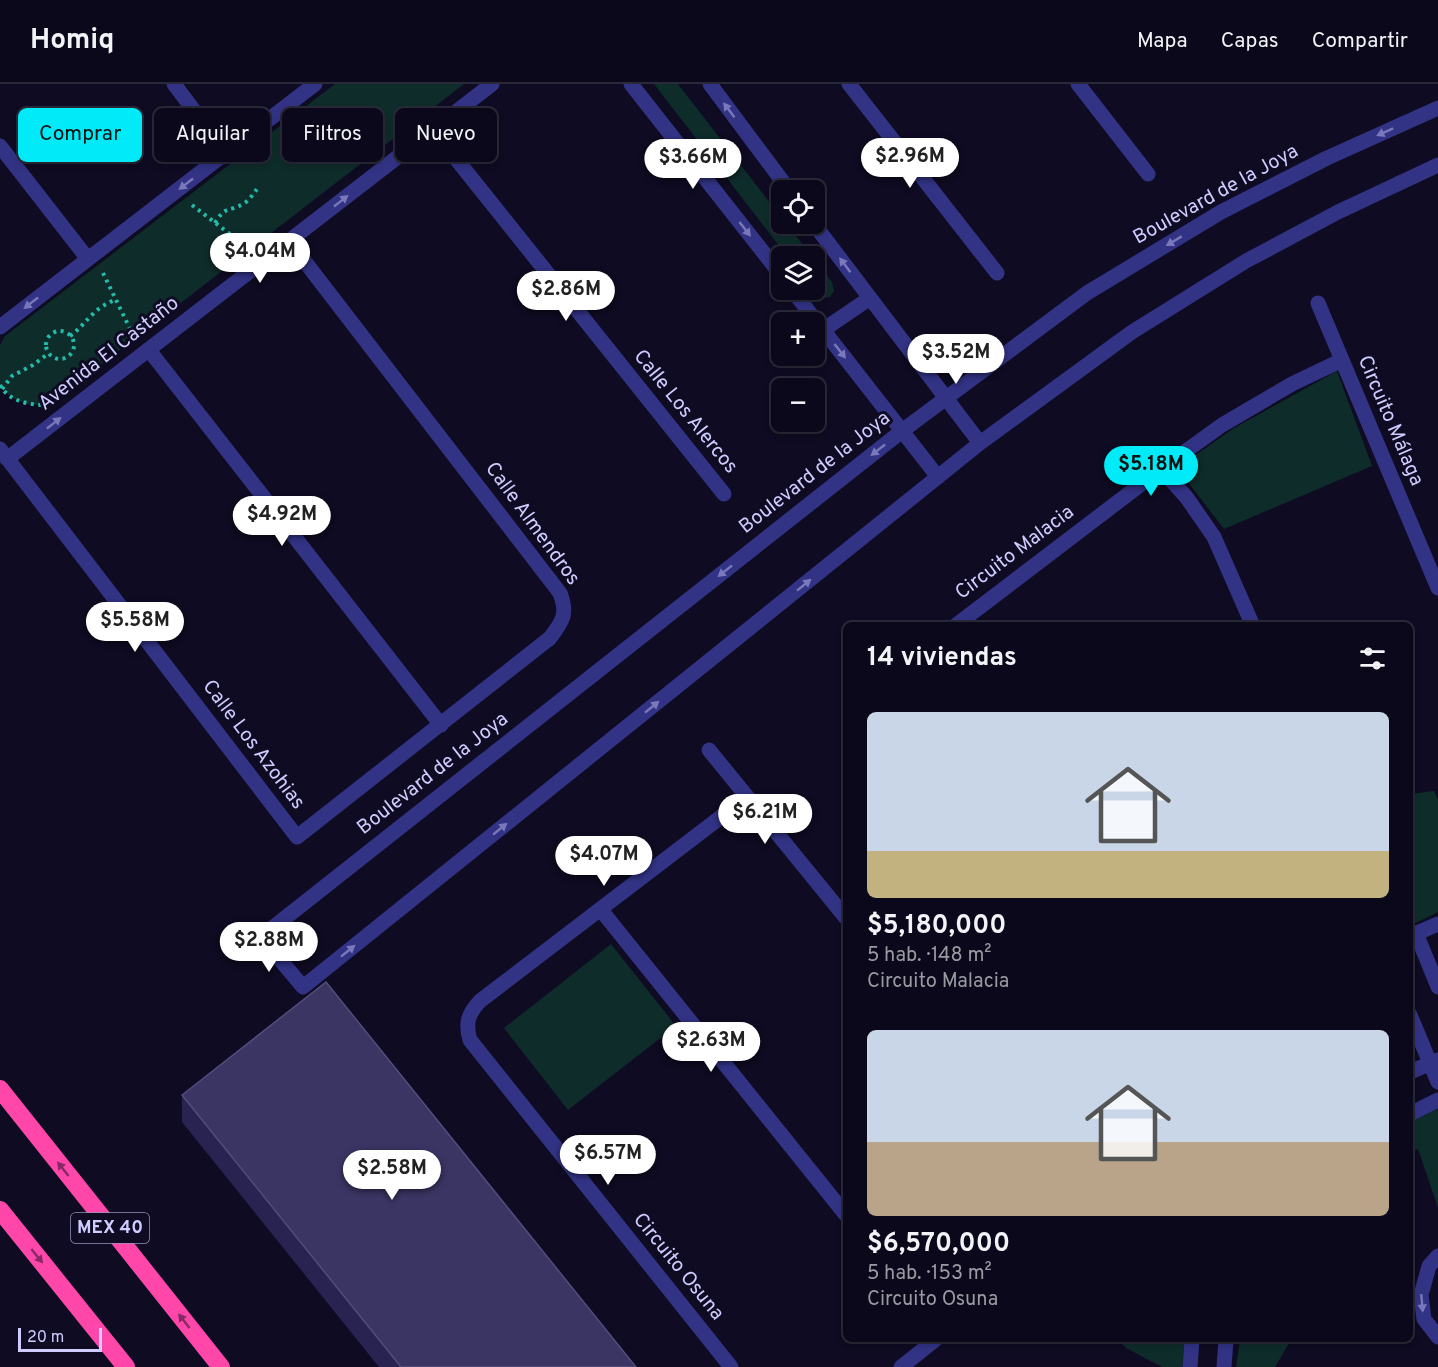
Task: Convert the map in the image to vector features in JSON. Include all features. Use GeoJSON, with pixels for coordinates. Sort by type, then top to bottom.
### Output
{"type":"FeatureCollection","features":[{"type":"Feature","properties":{"kind":"highway","name":"MEX 40"},"geometry":{"type":"LineString","coordinates":[[0,1089],[221,1367]]}},
{"type":"Feature","properties":{"kind":"highway"},"geometry":{"type":"LineString","coordinates":[[0,1210],[126,1367]]}},
{"type":"Feature","properties":{"kind":"street"},"geometry":{"type":"LineString","coordinates":[[174,84],[192,108]]}},
{"type":"Feature","properties":{"kind":"street"},"geometry":{"type":"LineString","coordinates":[[270,119],[315,84]]}},
{"type":"Feature","properties":{"kind":"street","name":"Avenida El Castaño"},"geometry":{"type":"LineString","coordinates":[[461,108],[492,84]]}},
{"type":"Feature","properties":{"kind":"street"},"geometry":{"type":"LineString","coordinates":[[631,84],[771,262]]}},
{"type":"Feature","properties":{"kind":"street"},"geometry":{"type":"LineString","coordinates":[[710,84],[782,180]]}},
{"type":"Feature","properties":{"kind":"street"},"geometry":{"type":"LineString","coordinates":[[849,84],[997,273]]}},
{"type":"Feature","properties":{"kind":"street"},"geometry":{"type":"LineString","coordinates":[[1078,84],[1148,174]]}},
{"type":"Feature","properties":{"kind":"street","name":"Boulevard de la Joya"},"geometry":{"type":"LineString","coordinates":[[938,477],[303,987],[261,937],[902,431],[1087,294],[1221,212],[1327,158],[1438,108]]}},
{"type":"Feature","properties":{"kind":"street"},"geometry":{"type":"LineString","coordinates":[[0,146],[93,262]]}},
{"type":"Feature","properties":{"kind":"street","name":"Avenida El Castaño"},"geometry":{"type":"LineString","coordinates":[[4,454],[149,350],[395,159]]}},
{"type":"Feature","properties":{"kind":"street"},"geometry":{"type":"LineString","coordinates":[[0,327],[93,262],[215,162]]}},
{"type":"Feature","properties":{"kind":"street","name":"Calle Los Alercos"},"geometry":{"type":"LineString","coordinates":[[459,162],[724,494]]}},
{"type":"Feature","properties":{"kind":"street"},"geometry":{"type":"LineString","coordinates":[[825,331],[938,477],[980,443],[1132,332],[1246,261],[1338,212],[1438,165]]}},
{"type":"Feature","properties":{"kind":"street"},"geometry":{"type":"LineString","coordinates":[[822,234],[980,443]]}},
{"type":"Feature","properties":{"kind":"street","name":"Calle Almendros"},"geometry":{"type":"LineString","coordinates":[[289,241],[560,593],[565,613],[561,624],[550,638],[297,837]]}},
{"type":"Feature","properties":{"kind":"street"},"geometry":{"type":"LineString","coordinates":[[825,329],[870,298]]}},
{"type":"Feature","properties":{"kind":"street"},"geometry":{"type":"LineString","coordinates":[[800,300],[810,312]]}},
{"type":"Feature","properties":{"kind":"street","name":"Circuito Málaga"},"geometry":{"type":"LineString","coordinates":[[1318,303],[1438,588]]}},
{"type":"Feature","properties":{"kind":"street"},"geometry":{"type":"LineString","coordinates":[[149,350],[441,725]]}},
{"type":"Feature","properties":{"kind":"street","name":"Circuito Malacia"},"geometry":{"type":"LineString","coordinates":[[960,622],[1161,468],[1222,425],[1292,384],[1342,360]]}},
{"type":"Feature","properties":{"kind":"street","name":"Calle Los Azohias"},"geometry":{"type":"LineString","coordinates":[[4,454],[297,837]]}},
{"type":"Feature","properties":{"kind":"street"},"geometry":{"type":"LineString","coordinates":[[1161,468],[1187,498],[1214,537],[1251,622]]}},
{"type":"Feature","properties":{"kind":"street"},"geometry":{"type":"LineString","coordinates":[[709,750],[843,914]]}},
{"type":"Feature","properties":{"kind":"street","name":"Circuito Osuna"},"geometry":{"type":"LineString","coordinates":[[731,1367],[470,1040],[467,1029],[472,1010],[480,1001],[747,797]]}},
{"type":"Feature","properties":{"kind":"street"},"geometry":{"type":"LineString","coordinates":[[601,910],[843,1211]]}},
{"type":"Feature","properties":{"kind":"street"},"geometry":{"type":"LineString","coordinates":[[1438,924],[1413,935],[1438,987]]}},
{"type":"Feature","properties":{"kind":"street"},"geometry":{"type":"LineString","coordinates":[[1413,1021],[1434,1061],[1438,1082]]}},
{"type":"Feature","properties":{"kind":"street"},"geometry":{"type":"LineString","coordinates":[[1413,1071],[1434,1061]]}},
{"type":"Feature","properties":{"kind":"street"},"geometry":{"type":"LineString","coordinates":[[1413,1112],[1438,1100]]}},
{"type":"Feature","properties":{"kind":"street"},"geometry":{"type":"LineString","coordinates":[[1438,1256],[1429,1266],[1421,1295],[1424,1319],[1438,1337]]}},
{"type":"Feature","properties":{"kind":"street"},"geometry":{"type":"LineString","coordinates":[[901,1367],[932,1342]]}},
{"type":"Feature","properties":{"kind":"street"},"geometry":{"type":"LineString","coordinates":[[1190,1367],[1192,1342]]}},
{"type":"Feature","properties":{"kind":"street"},"geometry":{"type":"LineString","coordinates":[[1224,1367],[1226,1342]]}},
{"type":"Feature","properties":{"kind":"path"},"geometry":{"type":"LineString","coordinates":[[215,223],[221,213],[244,204],[257,189]]}},
{"type":"Feature","properties":{"kind":"path"},"geometry":{"type":"LineString","coordinates":[[184,200],[250,249]]}},
{"type":"Feature","properties":{"kind":"path"},"geometry":{"type":"LineString","coordinates":[[93,262],[116,299],[135,338]]}},
{"type":"Feature","properties":{"kind":"path"},"geometry":{"type":"LineString","coordinates":[[70,336],[79,330],[97,310],[116,299]]}},
{"type":"Feature","properties":{"kind":"path"},"geometry":{"type":"LineString","coordinates":[[63,332],[70,336],[74,349],[69,357],[56,359],[48,353],[47,340],[53,333],[63,332]]}},
{"type":"Feature","properties":{"kind":"path"},"geometry":{"type":"LineString","coordinates":[[0,385],[2,389],[12,376],[33,365],[48,353]]}},
{"type":"Feature","properties":{"kind":"green space"},"geometry":{"type":"Polygon","coordinates":[[[335,84],[464,84],[433,108],[395,108],[395,137],[383,147],[383,108],[304,108],[335,84]]]}},
{"type":"Feature","properties":{"kind":"green space"},"geometry":{"type":"Polygon","coordinates":[[[654,84],[678,84],[771,204],[771,234],[794,234],[804,246],[779,246],[654,84]]]}},
{"type":"Feature","properties":{"kind":"green space"},"geometry":{"type":"Polygon","coordinates":[[[282,124],[282,162],[363,162],[54,401],[41,405],[28,404],[16,400],[3,390],[0,385],[0,345],[5,336],[233,162],[270,162],[270,134],[282,124]]]}},
{"type":"Feature","properties":{"kind":"green space"},"geometry":{"type":"Polygon","coordinates":[[[825,273],[832,282],[834,291],[830,297],[825,298],[825,273]]]}},
{"type":"Feature","properties":{"kind":"green space"},"geometry":{"type":"Polygon","coordinates":[[[1337,371],[1372,466],[1224,529],[1177,468],[1234,428],[1337,371]]]}},
{"type":"Feature","properties":{"kind":"green space"},"geometry":{"type":"Polygon","coordinates":[[[1434,791],[1438,800],[1438,912],[1413,924],[1413,794],[1434,791]]]}},
{"type":"Feature","properties":{"kind":"green space"},"geometry":{"type":"Polygon","coordinates":[[[611,944],[676,1026],[568,1110],[504,1028],[611,944]]]}},
{"type":"Feature","properties":{"kind":"green space"},"geometry":{"type":"Polygon","coordinates":[[[1438,1109],[1438,1208],[1418,1149],[1413,1151],[1413,1121],[1438,1109]]]}},
{"type":"Feature","properties":{"kind":"green space"},"geometry":{"type":"Polygon","coordinates":[[[1120,1342],[1185,1342],[1182,1367],[1162,1367],[1126,1348],[1120,1342]]]}},
{"type":"Feature","properties":{"kind":"green space"},"geometry":{"type":"Polygon","coordinates":[[[1240,1342],[1290,1342],[1275,1367],[1236,1367],[1240,1342]]]}},
{"type":"Feature","properties":{"kind":"building"},"geometry":{"type":"Polygon","coordinates":[[[326,982],[636,1367],[401,1367],[182,1095],[326,982]]]}}]}
